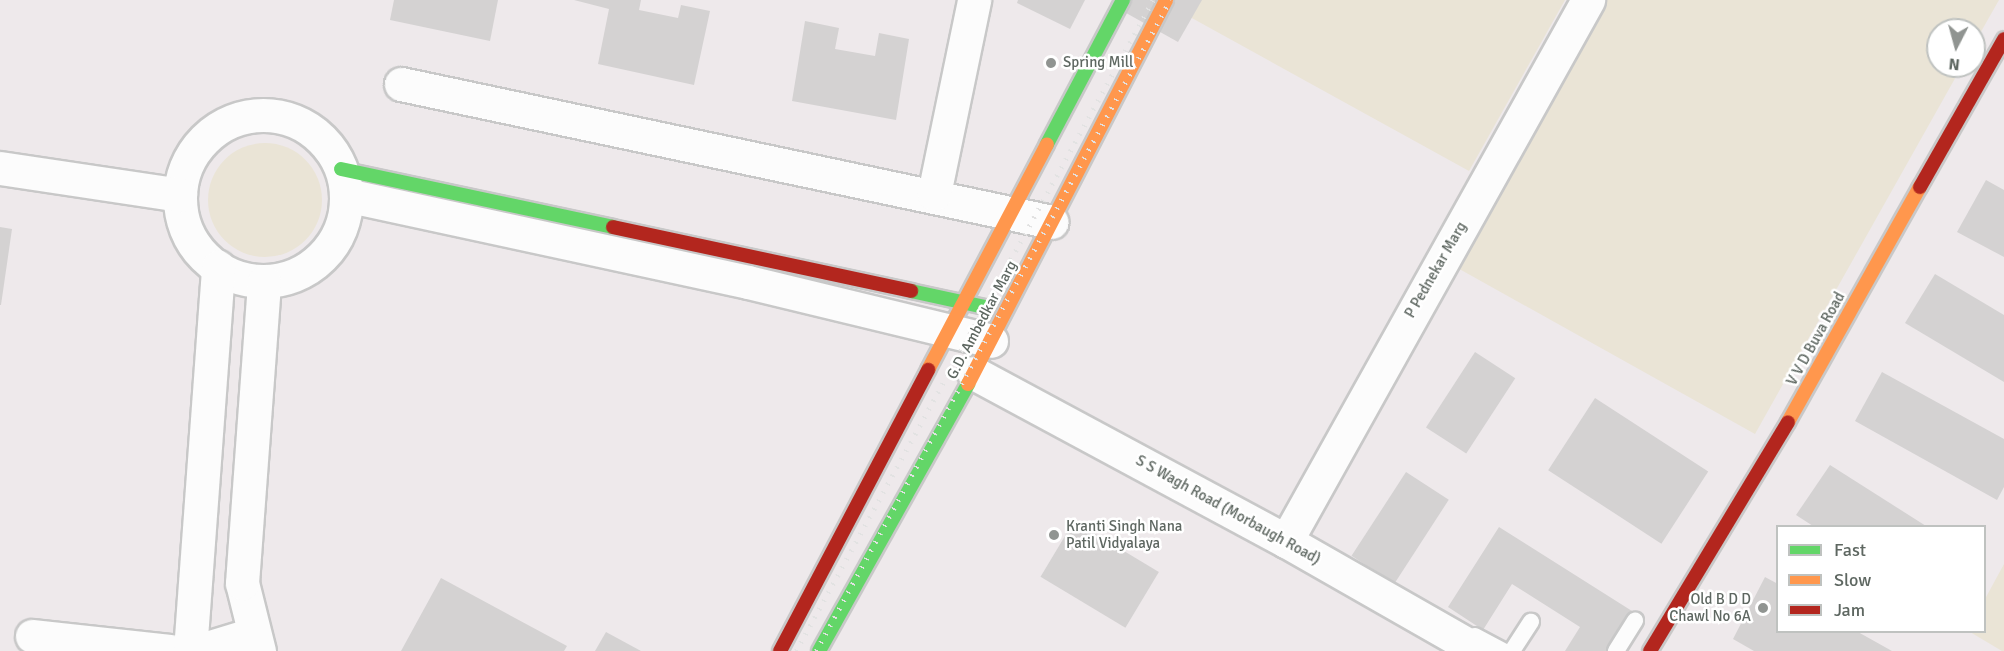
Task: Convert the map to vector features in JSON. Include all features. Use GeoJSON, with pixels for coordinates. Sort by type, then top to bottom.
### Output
{"type":"FeatureCollection","features":[{"type":"Feature","properties":{"kind":"main road","name":"G.D. Ambedkar Marg"},"geometry":{"type":"LineString","coordinates":[[819,651],[820,615],[947,330],[1013,211],[1123,0]]}},
{"type":"Feature","properties":{"kind":"main road","name":"G.D. Ambedkar Marg"},"geometry":{"type":"LineString","coordinates":[[780,651],[820,615],[974,374],[1166,0]]}},
{"type":"Feature","properties":{"kind":"main road","name":"V V D Buva Road"},"geometry":{"type":"LineString","coordinates":[[1650,651],[1761,470],[2004,39]]}},
{"type":"Feature","properties":{"kind":"main road"},"geometry":{"type":"LineString","coordinates":[[344,182],[963,301],[1005,313]]}},
{"type":"Feature","properties":{"kind":"street"},"geometry":{"type":"LineString","coordinates":[[934,194],[974,0]]}},
{"type":"Feature","properties":{"kind":"street","name":"P Pednekar Marg"},"geometry":{"type":"LineString","coordinates":[[1286,541],[1588,0]]}},
{"type":"Feature","properties":{"kind":"street"},"geometry":{"type":"LineString","coordinates":[[401,84],[934,194],[1052,222]]}},
{"type":"Feature","properties":{"kind":"street"},"geometry":{"type":"LineString","coordinates":[[254,115],[280,116],[305,126],[326,142],[344,182],[345,218],[327,251],[313,265],[287,278],[264,282],[230,275],[206,259],[189,236],[180,195],[190,157],[206,137],[228,122],[254,115]]}},
{"type":"Feature","properties":{"kind":"street"},"geometry":{"type":"LineString","coordinates":[[0,168],[180,195]]}},
{"type":"Feature","properties":{"kind":"street"},"geometry":{"type":"LineString","coordinates":[[344,182],[990,341]]}},
{"type":"Feature","properties":{"kind":"street"},"geometry":{"type":"LineString","coordinates":[[190,651],[218,267]]}},
{"type":"Feature","properties":{"kind":"street"},"geometry":{"type":"LineString","coordinates":[[197,651],[256,643],[242,583],[264,282]]}},
{"type":"Feature","properties":{"kind":"street","name":"S S Wagh Road (Morbaugh Road)"},"geometry":{"type":"LineString","coordinates":[[974,374],[1286,541],[1479,651]]}},
{"type":"Feature","properties":{"kind":"street"},"geometry":{"type":"LineString","coordinates":[[201,506],[247,510]]}},
{"type":"Feature","properties":{"kind":"street"},"geometry":{"type":"LineString","coordinates":[[32,636],[170,651]]}},
{"type":"Feature","properties":{"kind":"lane"},"geometry":{"type":"LineString","coordinates":[[1444,620],[1503,651]]}},
{"type":"Feature","properties":{"kind":"lane"},"geometry":{"type":"LineString","coordinates":[[1616,651],[1635,620]]}},
{"type":"Feature","properties":{"kind":"lane"},"geometry":{"type":"LineString","coordinates":[[1512,651],[1531,622]]}},
{"type":"Feature","properties":{"kind":"shaded area"},"geometry":{"type":"Polygon","coordinates":[[[1200,0],[1565,0],[1469,171],[1190,17],[1200,0]]]}},
{"type":"Feature","properties":{"kind":"shaded area"},"geometry":{"type":"Polygon","coordinates":[[[1605,0],[1999,0],[1986,23],[1986,18],[1926,18],[1926,78],[1955,78],[1755,434],[1454,266],[1605,0]]]}},
{"type":"Feature","properties":{"kind":"shaded area"},"geometry":{"type":"Polygon","coordinates":[[[265,143],[287,148],[305,160],[317,178],[322,200],[317,222],[305,240],[287,252],[265,257],[243,252],[225,240],[213,222],[208,200],[213,178],[225,160],[243,148],[265,143]]]}},
{"type":"Feature","properties":{"kind":"shaded area"},"geometry":{"type":"Polygon","coordinates":[[[2004,564],[2004,651],[1972,633],[1986,633],[1986,597],[2004,564]]]}},
{"type":"Feature","properties":{"kind":"building"},"geometry":{"type":"Polygon","coordinates":[[[394,0],[498,0],[490,41],[390,20],[394,0]]]}},
{"type":"Feature","properties":{"kind":"building"},"geometry":{"type":"Polygon","coordinates":[[[574,0],[641,0],[639,10],[678,18],[681,5],[710,11],[694,85],[598,64],[609,9],[574,0]]]}},
{"type":"Feature","properties":{"kind":"building"},"geometry":{"type":"Polygon","coordinates":[[[1018,0],[1085,0],[1070,29],[1017,3],[1018,0]]]}},
{"type":"Feature","properties":{"kind":"building"},"geometry":{"type":"Polygon","coordinates":[[[1112,0],[1202,0],[1178,42],[1110,4],[1112,0]]]}},
{"type":"Feature","properties":{"kind":"building"},"geometry":{"type":"Polygon","coordinates":[[[805,21],[839,28],[835,49],[875,56],[879,33],[909,39],[896,120],[792,101],[805,21]]]}},
{"type":"Feature","properties":{"kind":"building"},"geometry":{"type":"Polygon","coordinates":[[[1986,180],[2004,190],[2004,257],[1957,232],[1986,180]]]}},
{"type":"Feature","properties":{"kind":"building"},"geometry":{"type":"Polygon","coordinates":[[[0,227],[12,229],[1,305],[0,305],[0,227]]]}},
{"type":"Feature","properties":{"kind":"building"},"geometry":{"type":"Polygon","coordinates":[[[1935,274],[2004,315],[2004,382],[1905,323],[1935,274]]]}},
{"type":"Feature","properties":{"kind":"building"},"geometry":{"type":"Polygon","coordinates":[[[1475,352],[1515,378],[1466,454],[1426,427],[1475,352]]]}},
{"type":"Feature","properties":{"kind":"building"},"geometry":{"type":"Polygon","coordinates":[[[1882,372],[2004,439],[2004,487],[1997,500],[1855,421],[1882,372]]]}},
{"type":"Feature","properties":{"kind":"building"},"geometry":{"type":"Polygon","coordinates":[[[1595,398],[1708,472],[1661,544],[1548,470],[1595,398]]]}},
{"type":"Feature","properties":{"kind":"building"},"geometry":{"type":"Polygon","coordinates":[[[1830,465],[1924,525],[1811,525],[1796,515],[1830,465]]]}},
{"type":"Feature","properties":{"kind":"building"},"geometry":{"type":"Polygon","coordinates":[[[1406,472],[1449,500],[1394,584],[1352,556],[1406,472]]]}},
{"type":"Feature","properties":{"kind":"building"},"geometry":{"type":"Polygon","coordinates":[[[1074,521],[1159,572],[1125,628],[1041,577],[1074,521]]]}},
{"type":"Feature","properties":{"kind":"building"},"geometry":{"type":"Polygon","coordinates":[[[1499,527],[1632,611],[1606,651],[1565,651],[1580,627],[1512,584],[1483,630],[1448,607],[1499,527]]]}},
{"type":"Feature","properties":{"kind":"building","name":"Old B D D Chawl No 6A"},"geometry":{"type":"Polygon","coordinates":[[[1765,577],[1776,583],[1776,633],[1860,633],[1892,651],[1754,651],[1733,639],[1765,577]]]}},
{"type":"Feature","properties":{"kind":"building"},"geometry":{"type":"Polygon","coordinates":[[[441,578],[567,646],[564,651],[401,651],[441,578]]]}},
{"type":"Feature","properties":{"kind":"building"},"geometry":{"type":"Polygon","coordinates":[[[606,632],[641,651],[595,651],[606,632]]]}},
{"type":"Feature","properties":{"kind":"railway"},"geometry":{"type":"LineString","coordinates":[[796,651],[1153,0]]}},
{"type":"Feature","properties":{"kind":"railway"},"geometry":{"type":"LineString","coordinates":[[816,651],[1170,0]]}},
{"type":"Feature","properties":{"kind":"traffic: fast"},"geometry":{"type":"LineString","coordinates":[[1047,144],[1123,0]]}},
{"type":"Feature","properties":{"kind":"traffic: fast"},"geometry":{"type":"LineString","coordinates":[[341,169],[613,227]]}},
{"type":"Feature","properties":{"kind":"traffic: fast"},"geometry":{"type":"LineString","coordinates":[[911,291],[985,307]]}},
{"type":"Feature","properties":{"kind":"traffic: fast"},"geometry":{"type":"LineString","coordinates":[[819,651],[968,384]]}},
{"type":"Feature","properties":{"kind":"traffic: slow"},"geometry":{"type":"LineString","coordinates":[[968,384],[1166,0]]}},
{"type":"Feature","properties":{"kind":"traffic: slow"},"geometry":{"type":"LineString","coordinates":[[928,370],[1047,144]]}},
{"type":"Feature","properties":{"kind":"traffic: slow"},"geometry":{"type":"LineString","coordinates":[[1788,422],[1920,187]]}},
{"type":"Feature","properties":{"kind":"traffic: jam"},"geometry":{"type":"LineString","coordinates":[[1920,187],[2004,39]]}},
{"type":"Feature","properties":{"kind":"traffic: jam"},"geometry":{"type":"LineString","coordinates":[[613,227],[911,291]]}},
{"type":"Feature","properties":{"kind":"traffic: jam"},"geometry":{"type":"LineString","coordinates":[[780,651],[928,370]]}},
{"type":"Feature","properties":{"kind":"traffic: jam"},"geometry":{"type":"LineString","coordinates":[[1650,651],[1788,422]]}},
{"type":"Feature","properties":{"kind":"place","name":"Spring Mill"},"geometry":{"type":"Point","coordinates":[1051,63]}},
{"type":"Feature","properties":{"kind":"place","name":"Kranti Singh Nana Patil Vidyalaya"},"geometry":{"type":"Point","coordinates":[1054,535]}},
{"type":"Feature","properties":{"kind":"place","name":"Old B D D Chawl No 6A"},"geometry":{"type":"Point","coordinates":[1763,608]}}]}
